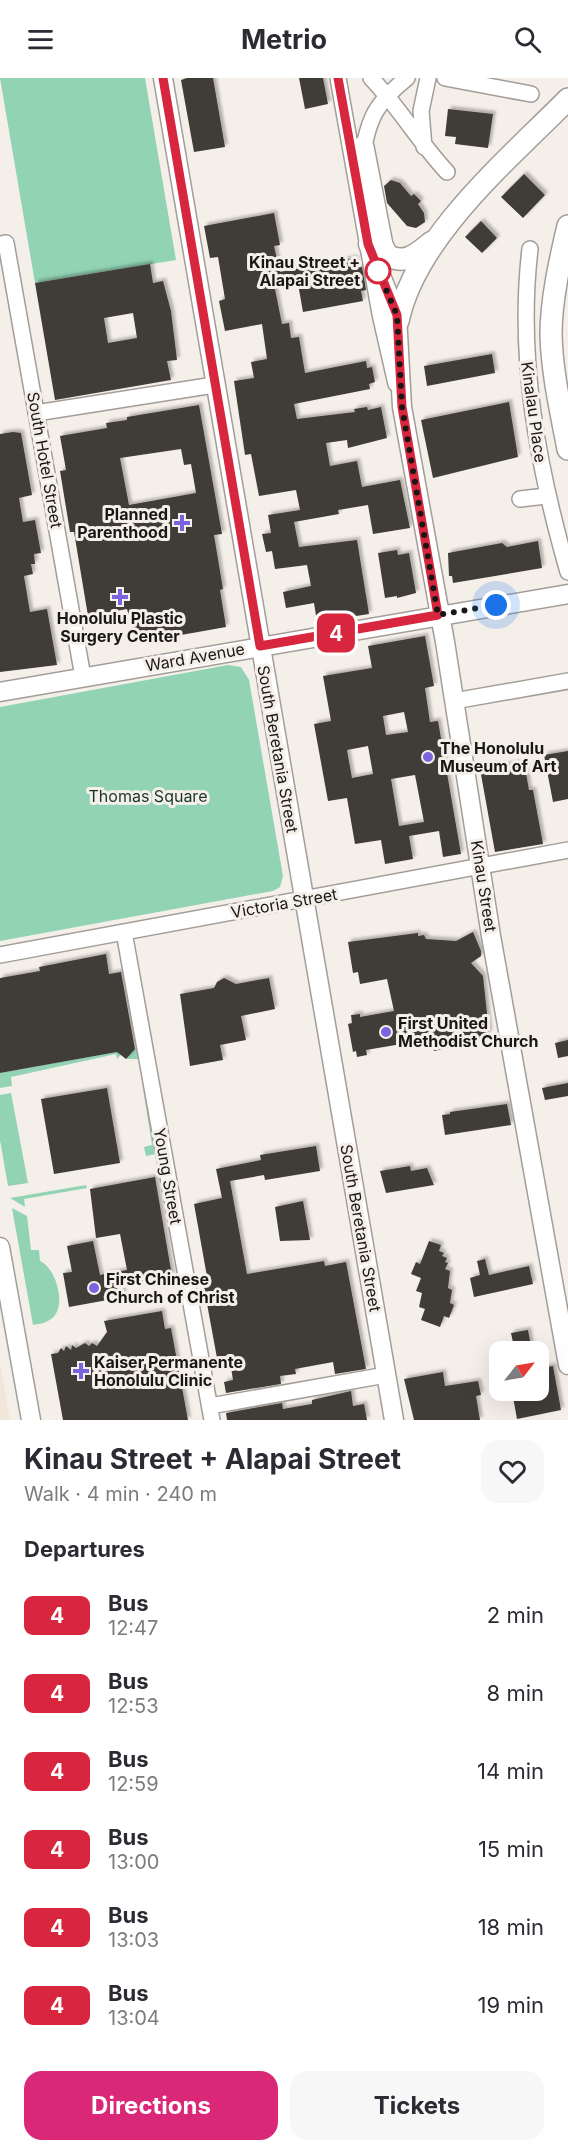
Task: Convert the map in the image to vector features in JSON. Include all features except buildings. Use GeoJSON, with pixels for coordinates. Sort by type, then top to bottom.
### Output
{"type":"FeatureCollection","features":[{"type":"Feature","properties":{"kind":"highway"},"geometry":{"type":"LineString","coordinates":[[398,321],[401,305],[414,278],[438,238],[473,197],[568,99]]}},
{"type":"Feature","properties":{"kind":"highway"},"geometry":{"type":"LineString","coordinates":[[363,147],[371,197],[382,246],[387,255],[403,260],[413,257],[438,238]]}},
{"type":"Feature","properties":{"kind":"highway"},"geometry":{"type":"LineString","coordinates":[[568,226],[562,251],[551,334],[556,392],[568,449]]}},
{"type":"Feature","properties":{"kind":"main road","name":"South Beretania Street"},"geometry":{"type":"LineString","coordinates":[[163,78],[214,385],[394,1420]]}},
{"type":"Feature","properties":{"kind":"main road","name":"Kinau Street"},"geometry":{"type":"LineString","coordinates":[[368,244],[396,310],[398,321],[402,407],[481,868],[563,1309],[568,1365]]}},
{"type":"Feature","properties":{"kind":"main road","name":"Ward Avenue"},"geometry":{"type":"LineString","coordinates":[[0,692],[568,594]]}},
{"type":"Feature","properties":{"kind":"main road"},"geometry":{"type":"LineString","coordinates":[[0,1247],[31,1420]]}},
{"type":"Feature","properties":{"kind":"street","name":"Kinau Street"},"geometry":{"type":"LineString","coordinates":[[338,78],[390,361],[402,407]]}},
{"type":"Feature","properties":{"kind":"street"},"geometry":{"type":"LineString","coordinates":[[370,78],[387,94],[424,147],[447,172]]}},
{"type":"Feature","properties":{"kind":"street"},"geometry":{"type":"LineString","coordinates":[[357,182],[372,115],[387,94],[407,78]]}},
{"type":"Feature","properties":{"kind":"street"},"geometry":{"type":"LineString","coordinates":[[424,147],[422,112],[428,78]]}},
{"type":"Feature","properties":{"kind":"street"},"geometry":{"type":"LineString","coordinates":[[444,78],[531,94]]}},
{"type":"Feature","properties":{"kind":"street"},"geometry":{"type":"LineString","coordinates":[[401,116],[410,118],[422,112]]}},
{"type":"Feature","properties":{"kind":"street","name":"South Hotel Street"},"geometry":{"type":"LineString","coordinates":[[3,244],[83,677]]}},
{"type":"Feature","properties":{"kind":"street","name":"Kinalau Place"},"geometry":{"type":"LineString","coordinates":[[530,249],[525,295],[527,376],[546,496],[568,572]]}},
{"type":"Feature","properties":{"kind":"street"},"geometry":{"type":"LineString","coordinates":[[36,413],[214,385]]}},
{"type":"Feature","properties":{"kind":"street"},"geometry":{"type":"LineString","coordinates":[[520,499],[546,496]]}},
{"type":"Feature","properties":{"kind":"street"},"geometry":{"type":"LineString","coordinates":[[454,701],[568,681]]}},
{"type":"Feature","properties":{"kind":"street","name":"Victoria Street"},"geometry":{"type":"LineString","coordinates":[[0,955],[481,868],[568,850]]}},
{"type":"Feature","properties":{"kind":"street","name":"Young Street"},"geometry":{"type":"LineString","coordinates":[[124,932],[211,1413]]}},
{"type":"Feature","properties":{"kind":"street"},"geometry":{"type":"LineString","coordinates":[[211,1413],[386,1375]]}},
{"type":"Feature","properties":{"kind":"shaded area"},"geometry":{"type":"Polygon","coordinates":[[[0,1363],[10,1420],[0,1420],[0,1363]]]}},
{"type":"Feature","properties":{"kind":"green space"},"geometry":{"type":"Polygon","coordinates":[[[0,78],[145,78],[176,260],[35,283],[0,78]]]}},
{"type":"Feature","properties":{"kind":"green space","name":"Thomas Square"},"geometry":{"type":"Polygon","coordinates":[[[228,665],[241,667],[249,680],[283,876],[280,887],[273,891],[0,941],[0,707],[228,665]]]}},
{"type":"Feature","properties":{"kind":"green space"},"geometry":{"type":"Polygon","coordinates":[[[138,1048],[139,1059],[126,1059],[129,1055],[124,1051],[117,1059],[116,1054],[11,1077],[12,1086],[0,1088],[0,1073],[138,1048]]]}},
{"type":"Feature","properties":{"kind":"green space"},"geometry":{"type":"Polygon","coordinates":[[[141,1076],[156,1154],[146,1156],[144,1147],[152,1145],[141,1076]]]}},
{"type":"Feature","properties":{"kind":"green space"},"geometry":{"type":"Polygon","coordinates":[[[11,1093],[28,1183],[8,1186],[0,1140],[0,1095],[11,1093]]]}},
{"type":"Feature","properties":{"kind":"green space"},"geometry":{"type":"Polygon","coordinates":[[[86,1185],[87,1188],[24,1199],[25,1207],[10,1198],[86,1185]]]}},
{"type":"Feature","properties":{"kind":"green space"},"geometry":{"type":"Polygon","coordinates":[[[12,1208],[27,1216],[31,1250],[39,1250],[40,1261],[51,1271],[58,1288],[59,1306],[56,1313],[51,1319],[33,1325],[12,1208]]]}},
{"type":"Feature","properties":{"kind":"bus line","name":"4"},"geometry":{"type":"LineString","coordinates":[[163,78],[260,646],[438,615],[402,407],[397,315],[368,244],[338,78]]}},
{"type":"Feature","properties":{"kind":"place","name":"Kinau Street + Alapai Street"},"geometry":{"type":"Point","coordinates":[378,271]}},
{"type":"Feature","properties":{"kind":"place","name":"Planned Parenthood"},"geometry":{"type":"Point","coordinates":[182,523]}},
{"type":"Feature","properties":{"kind":"place","name":"Honolulu Plastic Surgery Center"},"geometry":{"type":"Point","coordinates":[120,597]}},
{"type":"Feature","properties":{"kind":"place","name":"The Honolulu Museum of Art"},"geometry":{"type":"Point","coordinates":[428,757]}},
{"type":"Feature","properties":{"kind":"place","name":"First United Methodist Church"},"geometry":{"type":"Point","coordinates":[386,1032]}},
{"type":"Feature","properties":{"kind":"place","name":"First Chinese Church of Christ"},"geometry":{"type":"Point","coordinates":[94,1288]}},
{"type":"Feature","properties":{"kind":"place","name":"Kaiser Permanente Honolulu Clinic"},"geometry":{"type":"Point","coordinates":[81,1371]}},
{"type":"Feature","properties":{"kind":"route"},"geometry":{"type":"LineString","coordinates":[[378,271],[397,315],[402,407],[438,615],[496,605]]}}]}
